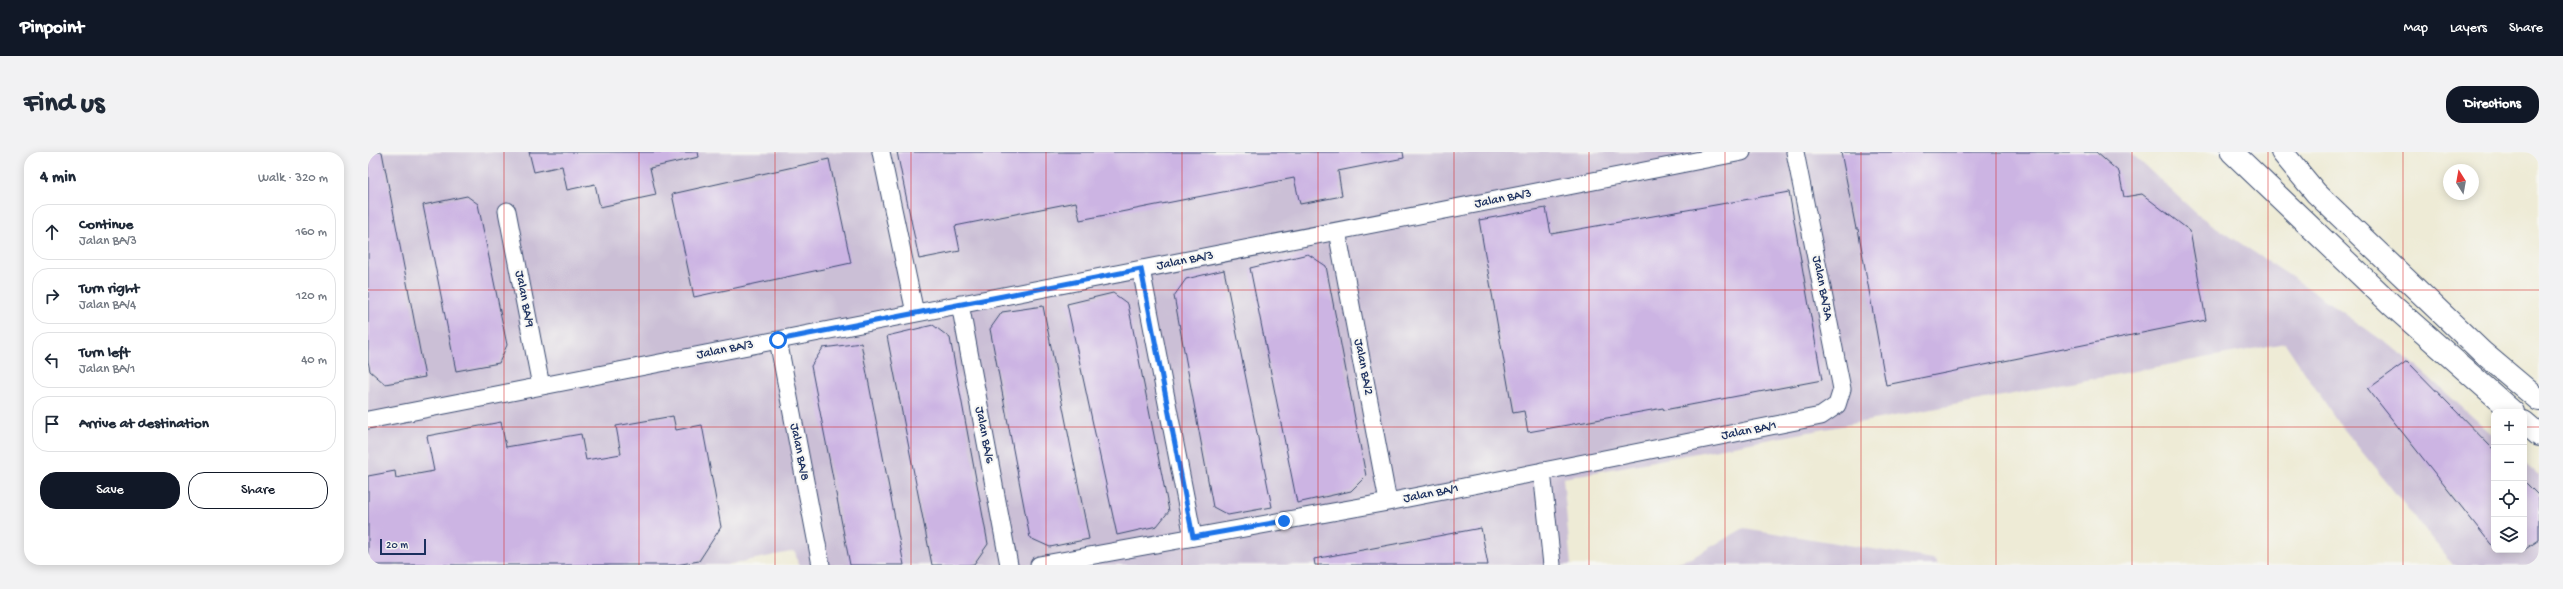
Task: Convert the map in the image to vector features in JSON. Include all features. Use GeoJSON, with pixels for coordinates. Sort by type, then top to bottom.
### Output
{"type":"FeatureCollection","features":[{"type":"Feature","properties":{"kind":"highway"},"geometry":{"type":"LineString","coordinates":[[2232,152],[2392,306],[2510,409]]}},
{"type":"Feature","properties":{"kind":"highway"},"geometry":{"type":"LineString","coordinates":[[2282,152],[2316,193],[2482,352],[2539,400]]}},
{"type":"Feature","properties":{"kind":"highway"},"geometry":{"type":"LineString","coordinates":[[2527,425],[2539,435]]}},
{"type":"Feature","properties":{"kind":"street"},"geometry":{"type":"LineString","coordinates":[[881,152],[915,313]]}},
{"type":"Feature","properties":{"kind":"street","name":"Jalan BA/3"},"geometry":{"type":"LineString","coordinates":[[368,420],[1742,152]]}},
{"type":"Feature","properties":{"kind":"street","name":"Jalan BA/3A"},"geometry":{"type":"LineString","coordinates":[[1795,152],[1842,389],[1837,405],[1821,416]]}},
{"type":"Feature","properties":{"kind":"street","name":"Jalan BA/9"},"geometry":{"type":"LineString","coordinates":[[507,211],[541,386]]}},
{"type":"Feature","properties":{"kind":"street","name":"Jalan BA/2"},"geometry":{"type":"LineString","coordinates":[[1337,231],[1388,502]]}},
{"type":"Feature","properties":{"kind":"street"},"geometry":{"type":"LineString","coordinates":[[1141,269],[1193,537]]}},
{"type":"Feature","properties":{"kind":"street","name":"Jalan BA/6"},"geometry":{"type":"LineString","coordinates":[[960,304],[1009,565]]}},
{"type":"Feature","properties":{"kind":"street","name":"Jalan BA/8"},"geometry":{"type":"LineString","coordinates":[[778,340],[821,565]]}},
{"type":"Feature","properties":{"kind":"street","name":"Jalan BA/1"},"geometry":{"type":"LineString","coordinates":[[1039,565],[1388,502],[1821,416]]}},
{"type":"Feature","properties":{"kind":"street"},"geometry":{"type":"LineString","coordinates":[[1542,472],[1552,565]]}},
{"type":"Feature","properties":{"kind":"shaded area"},"geometry":{"type":"Polygon","coordinates":[[[368,152],[2130,152],[2198,215],[2314,292],[2407,358],[2491,433],[2491,553],[2527,553],[2527,466],[2539,476],[2539,565],[2453,565],[2338,422],[2285,343],[1563,478],[1571,565],[798,565],[795,551],[726,565],[368,565],[368,152]]]}},
{"type":"Feature","properties":{"kind":"shaded area"},"geometry":{"type":"Polygon","coordinates":[[[1744,528],[1933,559],[1938,565],[1669,565],[1693,557],[1744,528]]]}},
{"type":"Feature","properties":{"kind":"building"},"geometry":{"type":"Polygon","coordinates":[[[368,152],[382,152],[425,377],[385,384],[370,371],[368,361],[368,152]]]}},
{"type":"Feature","properties":{"kind":"building"},"geometry":{"type":"Polygon","coordinates":[[[529,152],[698,152],[699,157],[650,168],[656,195],[600,207],[595,184],[567,190],[562,166],[534,172],[529,152]]]}},
{"type":"Feature","properties":{"kind":"building"},"geometry":{"type":"Polygon","coordinates":[[[897,152],[1403,152],[1404,158],[1338,171],[1342,196],[1300,204],[1294,178],[1080,220],[1076,202],[955,226],[960,251],[919,259],[897,152]]]}},
{"type":"Feature","properties":{"kind":"building"},"geometry":{"type":"Polygon","coordinates":[[[1841,152],[2096,152],[2119,172],[2124,197],[2142,194],[2190,231],[2206,320],[1886,385],[1858,229],[1856,229],[1841,152]]]}},
{"type":"Feature","properties":{"kind":"building"},"geometry":{"type":"Polygon","coordinates":[[[829,159],[851,263],[694,297],[672,194],[829,159]]]}},
{"type":"Feature","properties":{"kind":"building"},"geometry":{"type":"Polygon","coordinates":[[[1789,192],[1822,380],[1664,410],[1663,408],[1528,432],[1524,411],[1513,413],[1479,220],[1546,208],[1551,234],[1789,192]]]}},
{"type":"Feature","properties":{"kind":"building"},"geometry":{"type":"Polygon","coordinates":[[[467,196],[478,204],[507,345],[499,363],[456,371],[423,205],[467,196]]]}},
{"type":"Feature","properties":{"kind":"building"},"geometry":{"type":"Polygon","coordinates":[[[1308,254],[1326,266],[1366,476],[1351,491],[1297,503],[1250,268],[1308,254]]]}},
{"type":"Feature","properties":{"kind":"building"},"geometry":{"type":"Polygon","coordinates":[[[1224,270],[1272,507],[1228,515],[1213,507],[1174,296],[1186,279],[1224,270]]]}},
{"type":"Feature","properties":{"kind":"building"},"geometry":{"type":"Polygon","coordinates":[[[1113,293],[1128,304],[1169,511],[1157,526],[1117,535],[1067,304],[1113,293]]]}},
{"type":"Feature","properties":{"kind":"building"},"geometry":{"type":"Polygon","coordinates":[[[1043,306],[1089,539],[1050,547],[1030,538],[990,329],[1002,312],[1043,306]]]}},
{"type":"Feature","properties":{"kind":"building"},"geometry":{"type":"Polygon","coordinates":[[[933,325],[950,338],[988,544],[974,564],[969,565],[932,565],[887,336],[933,325]]]}},
{"type":"Feature","properties":{"kind":"building"},"geometry":{"type":"Polygon","coordinates":[[[861,343],[904,565],[850,565],[811,366],[823,348],[861,343]]]}},
{"type":"Feature","properties":{"kind":"building"},"geometry":{"type":"Polygon","coordinates":[[[2407,361],[2491,447],[2491,544],[2368,389],[2407,361]]]}},
{"type":"Feature","properties":{"kind":"building"},"geometry":{"type":"Polygon","coordinates":[[[673,416],[676,430],[702,425],[721,527],[699,561],[676,565],[368,565],[368,476],[395,471],[396,478],[434,471],[427,436],[501,422],[506,447],[581,434],[586,460],[621,454],[616,426],[673,416]]]}},
{"type":"Feature","properties":{"kind":"building"},"geometry":{"type":"Polygon","coordinates":[[[2527,484],[2539,496],[2539,540],[2527,548],[2527,484]]]}},
{"type":"Feature","properties":{"kind":"building"},"geometry":{"type":"Polygon","coordinates":[[[1481,528],[1488,565],[1315,565],[1314,559],[1481,528]]]}},
{"type":"Feature","properties":{"kind":"route"},"geometry":{"type":"LineString","coordinates":[[778,340],[1141,269],[1193,537],[1284,521]]}}]}
